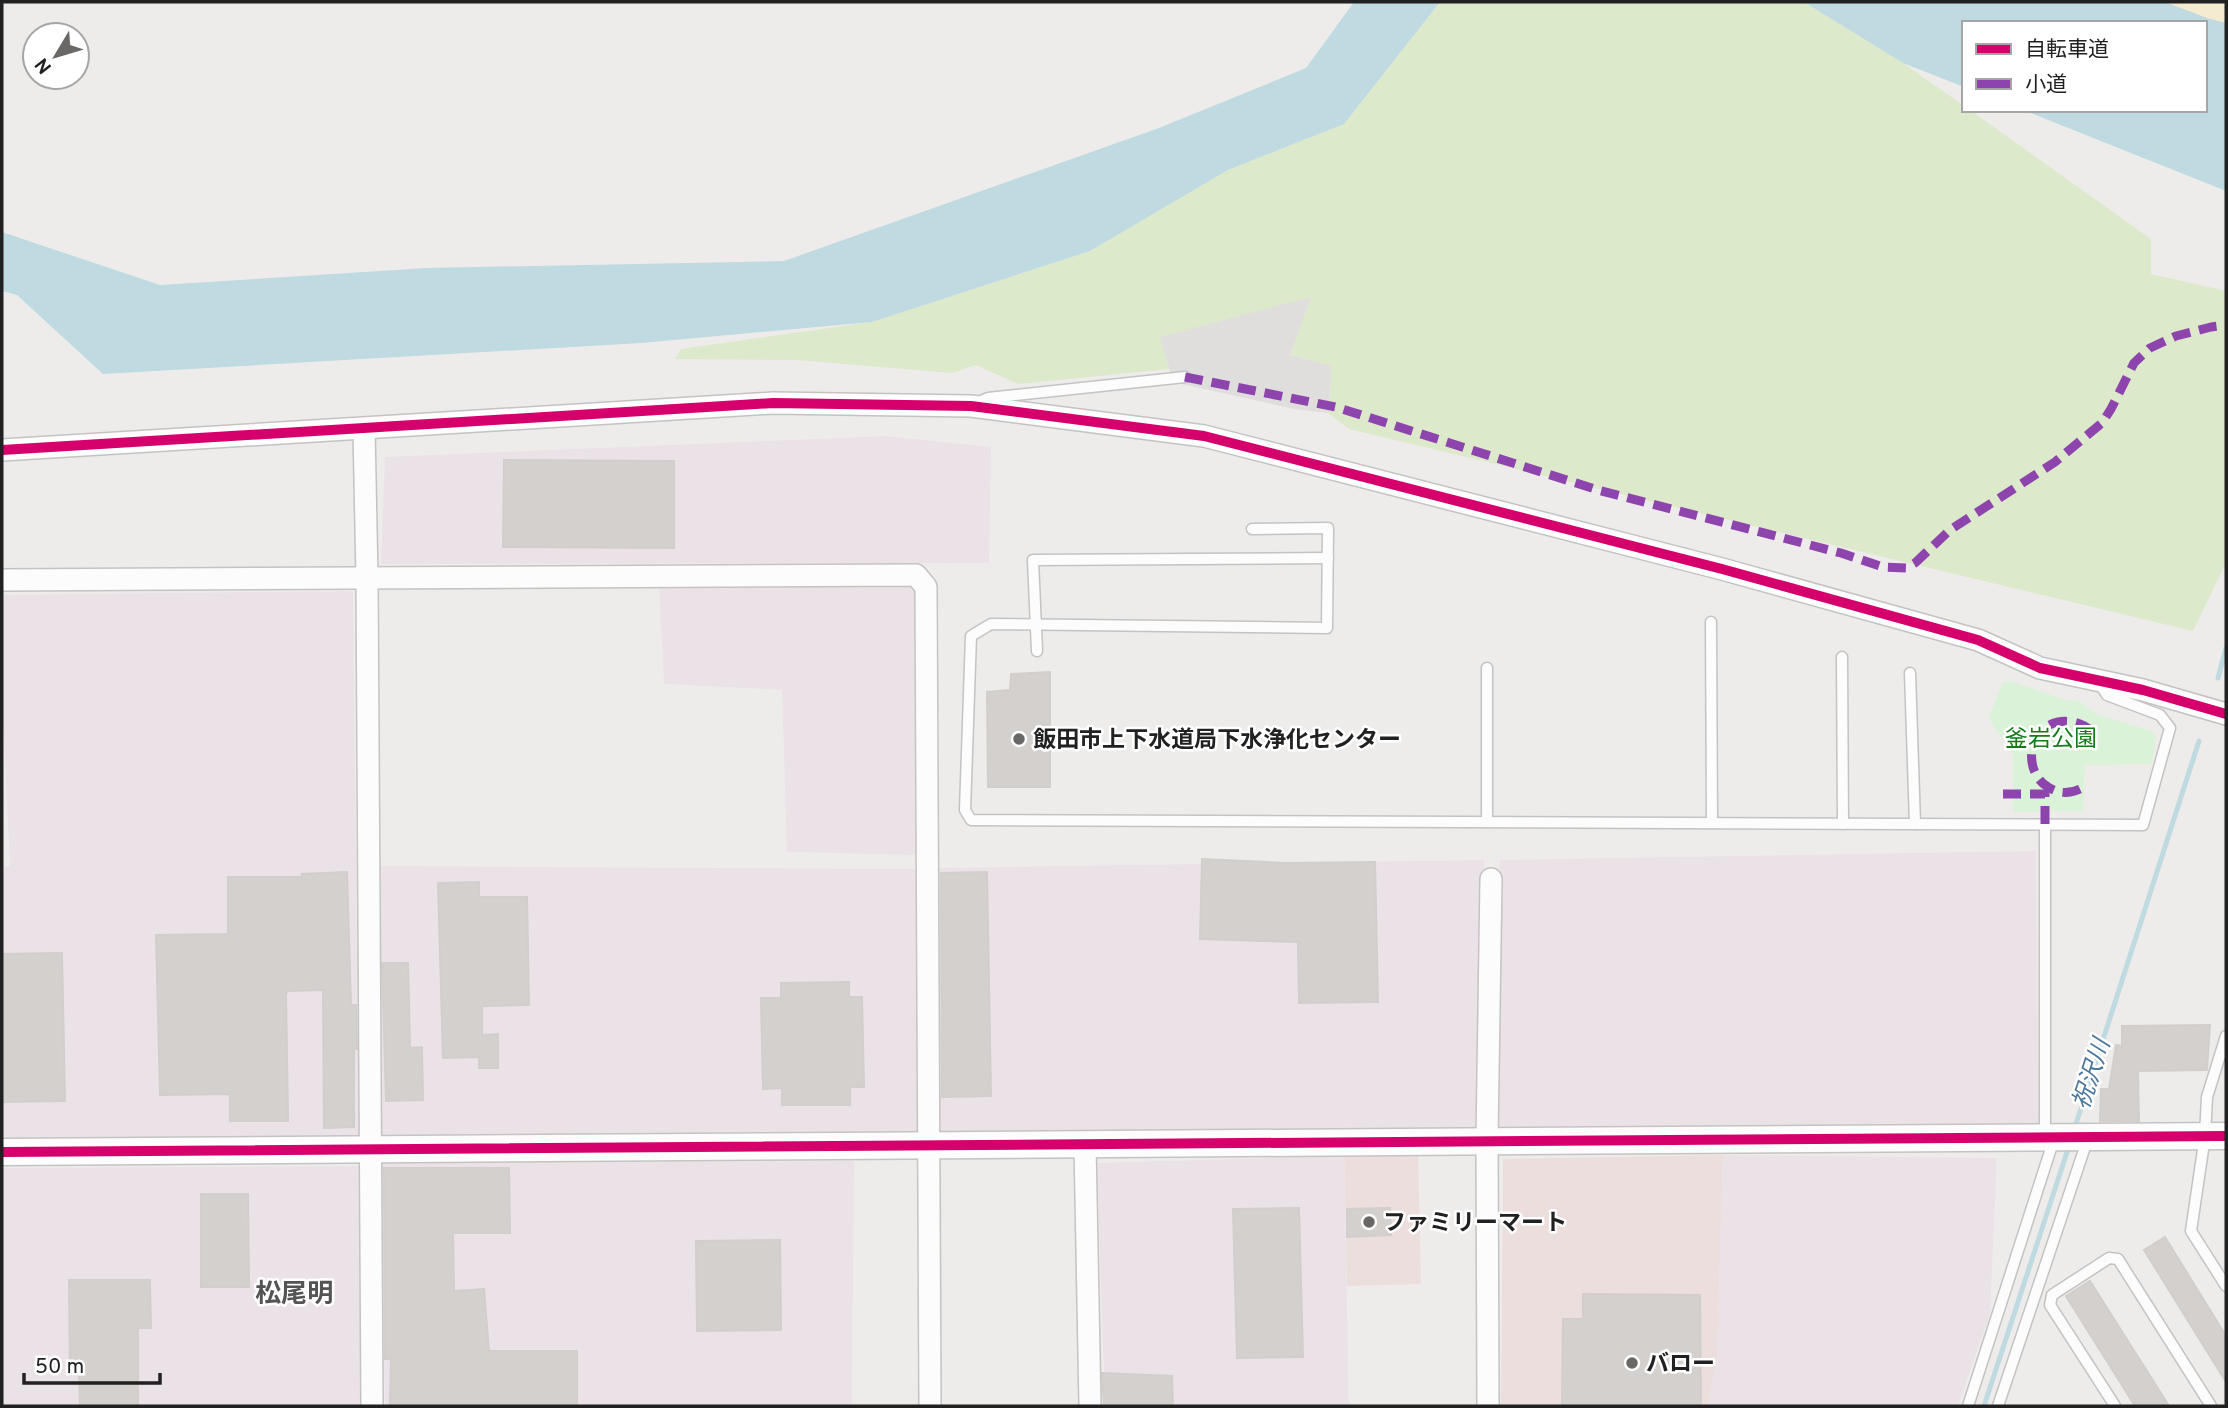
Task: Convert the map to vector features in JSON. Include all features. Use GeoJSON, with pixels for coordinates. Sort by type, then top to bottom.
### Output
{"type":"FeatureCollection","features":[{"type":"Feature","properties":{"kind":"street"},"geometry":{"type":"LineString","coordinates":[[2,450],[773,403],[971,406],[1204,436],[1722,569],[1978,640],[2040,668],[2096,679],[2226,714]]}},
{"type":"Feature","properties":{"kind":"street"},"geometry":{"type":"LineString","coordinates":[[363,429],[367,578],[372,1406]]}},
{"type":"Feature","properties":{"kind":"street"},"geometry":{"type":"LineString","coordinates":[[2,580],[916,575],[926,587],[930,1406]]}},
{"type":"Feature","properties":{"kind":"street"},"geometry":{"type":"LineString","coordinates":[[1488,1406],[1490,879]]}},
{"type":"Feature","properties":{"kind":"street"},"geometry":{"type":"LineString","coordinates":[[2,1152],[2216,1136]]}},
{"type":"Feature","properties":{"kind":"street"},"geometry":{"type":"LineString","coordinates":[[1085,1145],[1090,1406]]}},
{"type":"Feature","properties":{"kind":"lane"},"geometry":{"type":"LineString","coordinates":[[971,406],[988,398],[1185,377]]}},
{"type":"Feature","properties":{"kind":"lane"},"geometry":{"type":"LineString","coordinates":[[1252,529],[1328,528],[1327,628],[991,624],[971,636],[965,810],[971,820],[2143,825],[2170,728],[2160,715],[2107,695],[2096,679]]}},
{"type":"Feature","properties":{"kind":"lane"},"geometry":{"type":"LineString","coordinates":[[1037,651],[1033,560],[1328,558]]}},
{"type":"Feature","properties":{"kind":"lane"},"geometry":{"type":"LineString","coordinates":[[1711,622],[1712,823]]}},
{"type":"Feature","properties":{"kind":"lane"},"geometry":{"type":"LineString","coordinates":[[1842,657],[1843,824]]}},
{"type":"Feature","properties":{"kind":"lane"},"geometry":{"type":"LineString","coordinates":[[1487,667],[1487,822]]}},
{"type":"Feature","properties":{"kind":"lane"},"geometry":{"type":"LineString","coordinates":[[1910,673],[1915,824]]}},
{"type":"Feature","properties":{"kind":"lane"},"geometry":{"type":"LineString","coordinates":[[1998,1406],[2067,1136],[2045,825]]}},
{"type":"Feature","properties":{"kind":"lane"},"geometry":{"type":"LineString","coordinates":[[2226,1035],[2207,1097],[2216,1136],[2191,1231],[2226,1286]]}},
{"type":"Feature","properties":{"kind":"lane"},"geometry":{"type":"LineString","coordinates":[[1968,1406],[2067,1136]]}},
{"type":"Feature","properties":{"kind":"lane"},"geometry":{"type":"LineString","coordinates":[[2115,1406],[2050,1305],[2052,1295],[2109,1258],[2118,1259],[2211,1406]]}},
{"type":"Feature","properties":{"kind":"shaded area"},"geometry":{"type":"Polygon","coordinates":[[[1311,297],[1290,355],[1332,366],[1328,413],[1294,409],[1173,382],[1160,337],[1311,297]]]}},
{"type":"Feature","properties":{"kind":"shaded area"},"geometry":{"type":"Polygon","coordinates":[[[885,436],[991,447],[989,563],[381,564],[385,457],[885,436]]]}},
{"type":"Feature","properties":{"kind":"shaded area"},"geometry":{"type":"Polygon","coordinates":[[[916,586],[919,855],[787,852],[782,690],[664,684],[659,587],[916,586]]]}},
{"type":"Feature","properties":{"kind":"shaded area"},"geometry":{"type":"Polygon","coordinates":[[[353,591],[359,1140],[2,1142],[2,867],[10,866],[2,696],[2,595],[353,591]]]}},
{"type":"Feature","properties":{"kind":"shaded area"},"geometry":{"type":"Polygon","coordinates":[[[2036,851],[2039,1128],[1498,1131],[1500,860],[2036,851]]]}},
{"type":"Feature","properties":{"kind":"shaded area"},"geometry":{"type":"Polygon","coordinates":[[[1484,860],[1480,1133],[939,1137],[935,868],[1484,860]]]}},
{"type":"Feature","properties":{"kind":"shaded area"},"geometry":{"type":"Polygon","coordinates":[[[381,866],[918,869],[922,1138],[377,1141],[381,866]]]}},
{"type":"Feature","properties":{"kind":"shaded area"},"geometry":{"type":"Polygon","coordinates":[[[1418,1154],[1421,1284],[1347,1286],[1344,1156],[1418,1154]]]}},
{"type":"Feature","properties":{"kind":"shaded area"},"geometry":{"type":"Polygon","coordinates":[[[1723,1155],[1717,1357],[1708,1406],[1501,1406],[1503,1159],[1723,1155]]]}},
{"type":"Feature","properties":{"kind":"shaded area"},"geometry":{"type":"Polygon","coordinates":[[[1723,1155],[1997,1158],[1990,1314],[1958,1406],[1708,1406],[1717,1357],[1723,1155]]]}},
{"type":"Feature","properties":{"kind":"shaded area"},"geometry":{"type":"Polygon","coordinates":[[[1344,1156],[1349,1406],[1105,1406],[1097,1163],[1344,1156]]]}},
{"type":"Feature","properties":{"kind":"shaded area"},"geometry":{"type":"Polygon","coordinates":[[[854,1161],[852,1406],[385,1406],[381,1163],[854,1161]]]}},
{"type":"Feature","properties":{"kind":"shaded area"},"geometry":{"type":"Polygon","coordinates":[[[361,1166],[363,1406],[2,1406],[2,1168],[361,1166]]]}},
{"type":"Feature","properties":{"kind":"green space"},"geometry":{"type":"Polygon","coordinates":[[[1440,2],[1804,2],[1903,63],[1962,105],[1962,112],[1973,112],[2151,239],[2151,274],[2226,291],[2226,563],[2193,631],[1349,429],[1328,413],[1332,366],[1290,355],[1310,298],[1161,337],[1169,369],[1018,384],[976,365],[952,373],[798,360],[675,359],[681,349],[872,322],[1090,251],[1228,170],[1344,124],[1440,2]]]}},
{"type":"Feature","properties":{"kind":"green space","name":"釜岩公園"},"geometry":{"type":"Polygon","coordinates":[[[2010,681],[2065,700],[2079,701],[2098,715],[2152,731],[2156,738],[2152,764],[2085,765],[2083,811],[2013,812],[2013,754],[1989,717],[2002,683],[2010,681]]]}},
{"type":"Feature","properties":{"kind":"sand"},"geometry":{"type":"Polygon","coordinates":[[[2165,2],[2226,2],[2226,23],[2207,18],[2165,2]]]}},
{"type":"Feature","properties":{"kind":"water"},"geometry":{"type":"Polygon","coordinates":[[[1354,2],[1440,2],[1344,124],[1228,170],[1090,251],[872,322],[641,343],[103,374],[17,295],[2,291],[2,232],[160,285],[427,268],[784,261],[1159,128],[1306,68],[1354,2]]]}},
{"type":"Feature","properties":{"kind":"water"},"geometry":{"type":"Polygon","coordinates":[[[1804,2],[2165,2],[2226,23],[2226,191],[2028,112],[2207,112],[2207,21],[1962,21],[1962,86],[1903,63],[1804,2]]]}},
{"type":"Feature","properties":{"kind":"building"},"geometry":{"type":"Polygon","coordinates":[[[504,460],[674,461],[674,548],[503,547],[504,460]]]}},
{"type":"Feature","properties":{"kind":"building","name":"飯田市上下水道局下水浄化センター"},"geometry":{"type":"Polygon","coordinates":[[[1050,672],[1050,787],[988,787],[987,692],[1010,690],[1011,674],[1050,672]]]}},
{"type":"Feature","properties":{"kind":"building"},"geometry":{"type":"Polygon","coordinates":[[[1202,859],[1285,863],[1375,862],[1378,1002],[1299,1003],[1298,942],[1200,939],[1202,859]]]}},
{"type":"Feature","properties":{"kind":"building"},"geometry":{"type":"Polygon","coordinates":[[[347,872],[351,1005],[356,1005],[354,1127],[324,1128],[323,990],[286,993],[288,1121],[230,1121],[230,1094],[160,1095],[156,935],[228,934],[228,877],[302,877],[302,874],[347,872]]]}},
{"type":"Feature","properties":{"kind":"building"},"geometry":{"type":"Polygon","coordinates":[[[987,872],[991,1096],[942,1097],[941,873],[987,872]]]}},
{"type":"Feature","properties":{"kind":"building"},"geometry":{"type":"Polygon","coordinates":[[[479,882],[479,897],[527,897],[529,1005],[482,1006],[482,1035],[498,1034],[498,1068],[479,1068],[479,1057],[443,1058],[438,883],[479,882]]]}},
{"type":"Feature","properties":{"kind":"building"},"geometry":{"type":"Polygon","coordinates":[[[62,953],[65,1101],[2,1102],[2,954],[62,953]]]}},
{"type":"Feature","properties":{"kind":"building"},"geometry":{"type":"Polygon","coordinates":[[[382,963],[408,963],[410,1048],[422,1047],[423,1100],[386,1101],[382,963]]]}},
{"type":"Feature","properties":{"kind":"building"},"geometry":{"type":"Polygon","coordinates":[[[849,982],[849,997],[862,997],[864,1087],[850,1087],[850,1105],[782,1105],[782,1088],[763,1089],[761,998],[781,998],[781,983],[849,982]]]}},
{"type":"Feature","properties":{"kind":"building"},"geometry":{"type":"Polygon","coordinates":[[[2210,1025],[2207,1070],[2138,1071],[2139,1121],[2100,1121],[2101,1089],[2109,1089],[2116,1045],[2122,1046],[2122,1026],[2210,1025]]]}},
{"type":"Feature","properties":{"kind":"building"},"geometry":{"type":"Polygon","coordinates":[[[384,1168],[509,1168],[510,1233],[453,1233],[454,1291],[484,1289],[489,1351],[577,1351],[577,1406],[390,1406],[391,1359],[385,1359],[384,1168]]]}},
{"type":"Feature","properties":{"kind":"building"},"geometry":{"type":"Polygon","coordinates":[[[201,1194],[248,1194],[249,1287],[201,1287],[201,1194]]]}},
{"type":"Feature","properties":{"kind":"building"},"geometry":{"type":"Polygon","coordinates":[[[1299,1208],[1303,1357],[1237,1358],[1233,1209],[1299,1208]]]}},
{"type":"Feature","properties":{"kind":"building","name":"ファミリーマート"},"geometry":{"type":"Polygon","coordinates":[[[1390,1208],[1391,1235],[1347,1237],[1347,1209],[1390,1208]]]}},
{"type":"Feature","properties":{"kind":"building"},"geometry":{"type":"Polygon","coordinates":[[[2165,1237],[2226,1336],[2226,1382],[2144,1250],[2165,1237]]]}},
{"type":"Feature","properties":{"kind":"building"},"geometry":{"type":"Polygon","coordinates":[[[780,1240],[781,1330],[697,1331],[696,1241],[780,1240]]]}},
{"type":"Feature","properties":{"kind":"building"},"geometry":{"type":"Polygon","coordinates":[[[69,1280],[150,1280],[151,1328],[138,1328],[138,1406],[80,1406],[79,1375],[70,1375],[69,1280]]]}},
{"type":"Feature","properties":{"kind":"building"},"geometry":{"type":"Polygon","coordinates":[[[2090,1281],[2169,1406],[2135,1406],[2066,1296],[2090,1281]]]}},
{"type":"Feature","properties":{"kind":"building","name":"バロー"},"geometry":{"type":"Polygon","coordinates":[[[1583,1294],[1700,1295],[1701,1406],[1562,1406],[1563,1319],[1583,1319],[1583,1294]]]}},
{"type":"Feature","properties":{"kind":"building"},"geometry":{"type":"Polygon","coordinates":[[[1102,1373],[1172,1376],[1173,1406],[1104,1406],[1102,1373]]]}},
{"type":"Feature","properties":{"kind":"waterway","name":"祝沢川"},"geometry":{"type":"LineString","coordinates":[[2218,678],[2226,648]]}},
{"type":"Feature","properties":{"kind":"waterway","name":"祝沢川"},"geometry":{"type":"LineString","coordinates":[[2074,1130],[2199,741]]}},
{"type":"Feature","properties":{"kind":"waterway","name":"祝沢川"},"geometry":{"type":"LineString","coordinates":[[1984,1406],[2069,1146]]}},
{"type":"Feature","properties":{"kind":"marked path"},"geometry":{"type":"LineString","coordinates":[[1185,377],[1336,407],[1598,490],[1841,553],[1883,567],[1906,568],[1950,530],[2055,462],[2102,423],[2134,363],[2150,348],[2176,336],[2226,325]]}},
{"type":"Feature","properties":{"kind":"marked path"},"geometry":{"type":"LineString","coordinates":[[2080,789],[2060,792],[2043,783],[2033,766],[2033,745],[2042,731],[2057,722],[2083,725],[2096,737]]}},
{"type":"Feature","properties":{"kind":"marked path"},"geometry":{"type":"LineString","coordinates":[[2003,794],[2045,794],[2045,825]]}},
{"type":"Feature","properties":{"kind":"cycle path"},"geometry":{"type":"LineString","coordinates":[[2,450],[773,403],[971,406],[1204,436],[1722,569],[1978,640],[2040,668],[2143,690],[2226,714]]}},
{"type":"Feature","properties":{"kind":"cycle path"},"geometry":{"type":"LineString","coordinates":[[2,1152],[2226,1136]]}},
{"type":"Feature","properties":{"kind":"place","name":"飯田市上下水道局下水浄化センター"},"geometry":{"type":"Point","coordinates":[1019,739]}},
{"type":"Feature","properties":{"kind":"place","name":"ファミリーマート"},"geometry":{"type":"Point","coordinates":[1369,1222]}},
{"type":"Feature","properties":{"kind":"place","name":"バロー"},"geometry":{"type":"Point","coordinates":[1632,1363]}},
{"type":"Feature","properties":{"kind":"district","name":"松尾明"},"geometry":{"type":"Point","coordinates":[294,1293]}}]}
